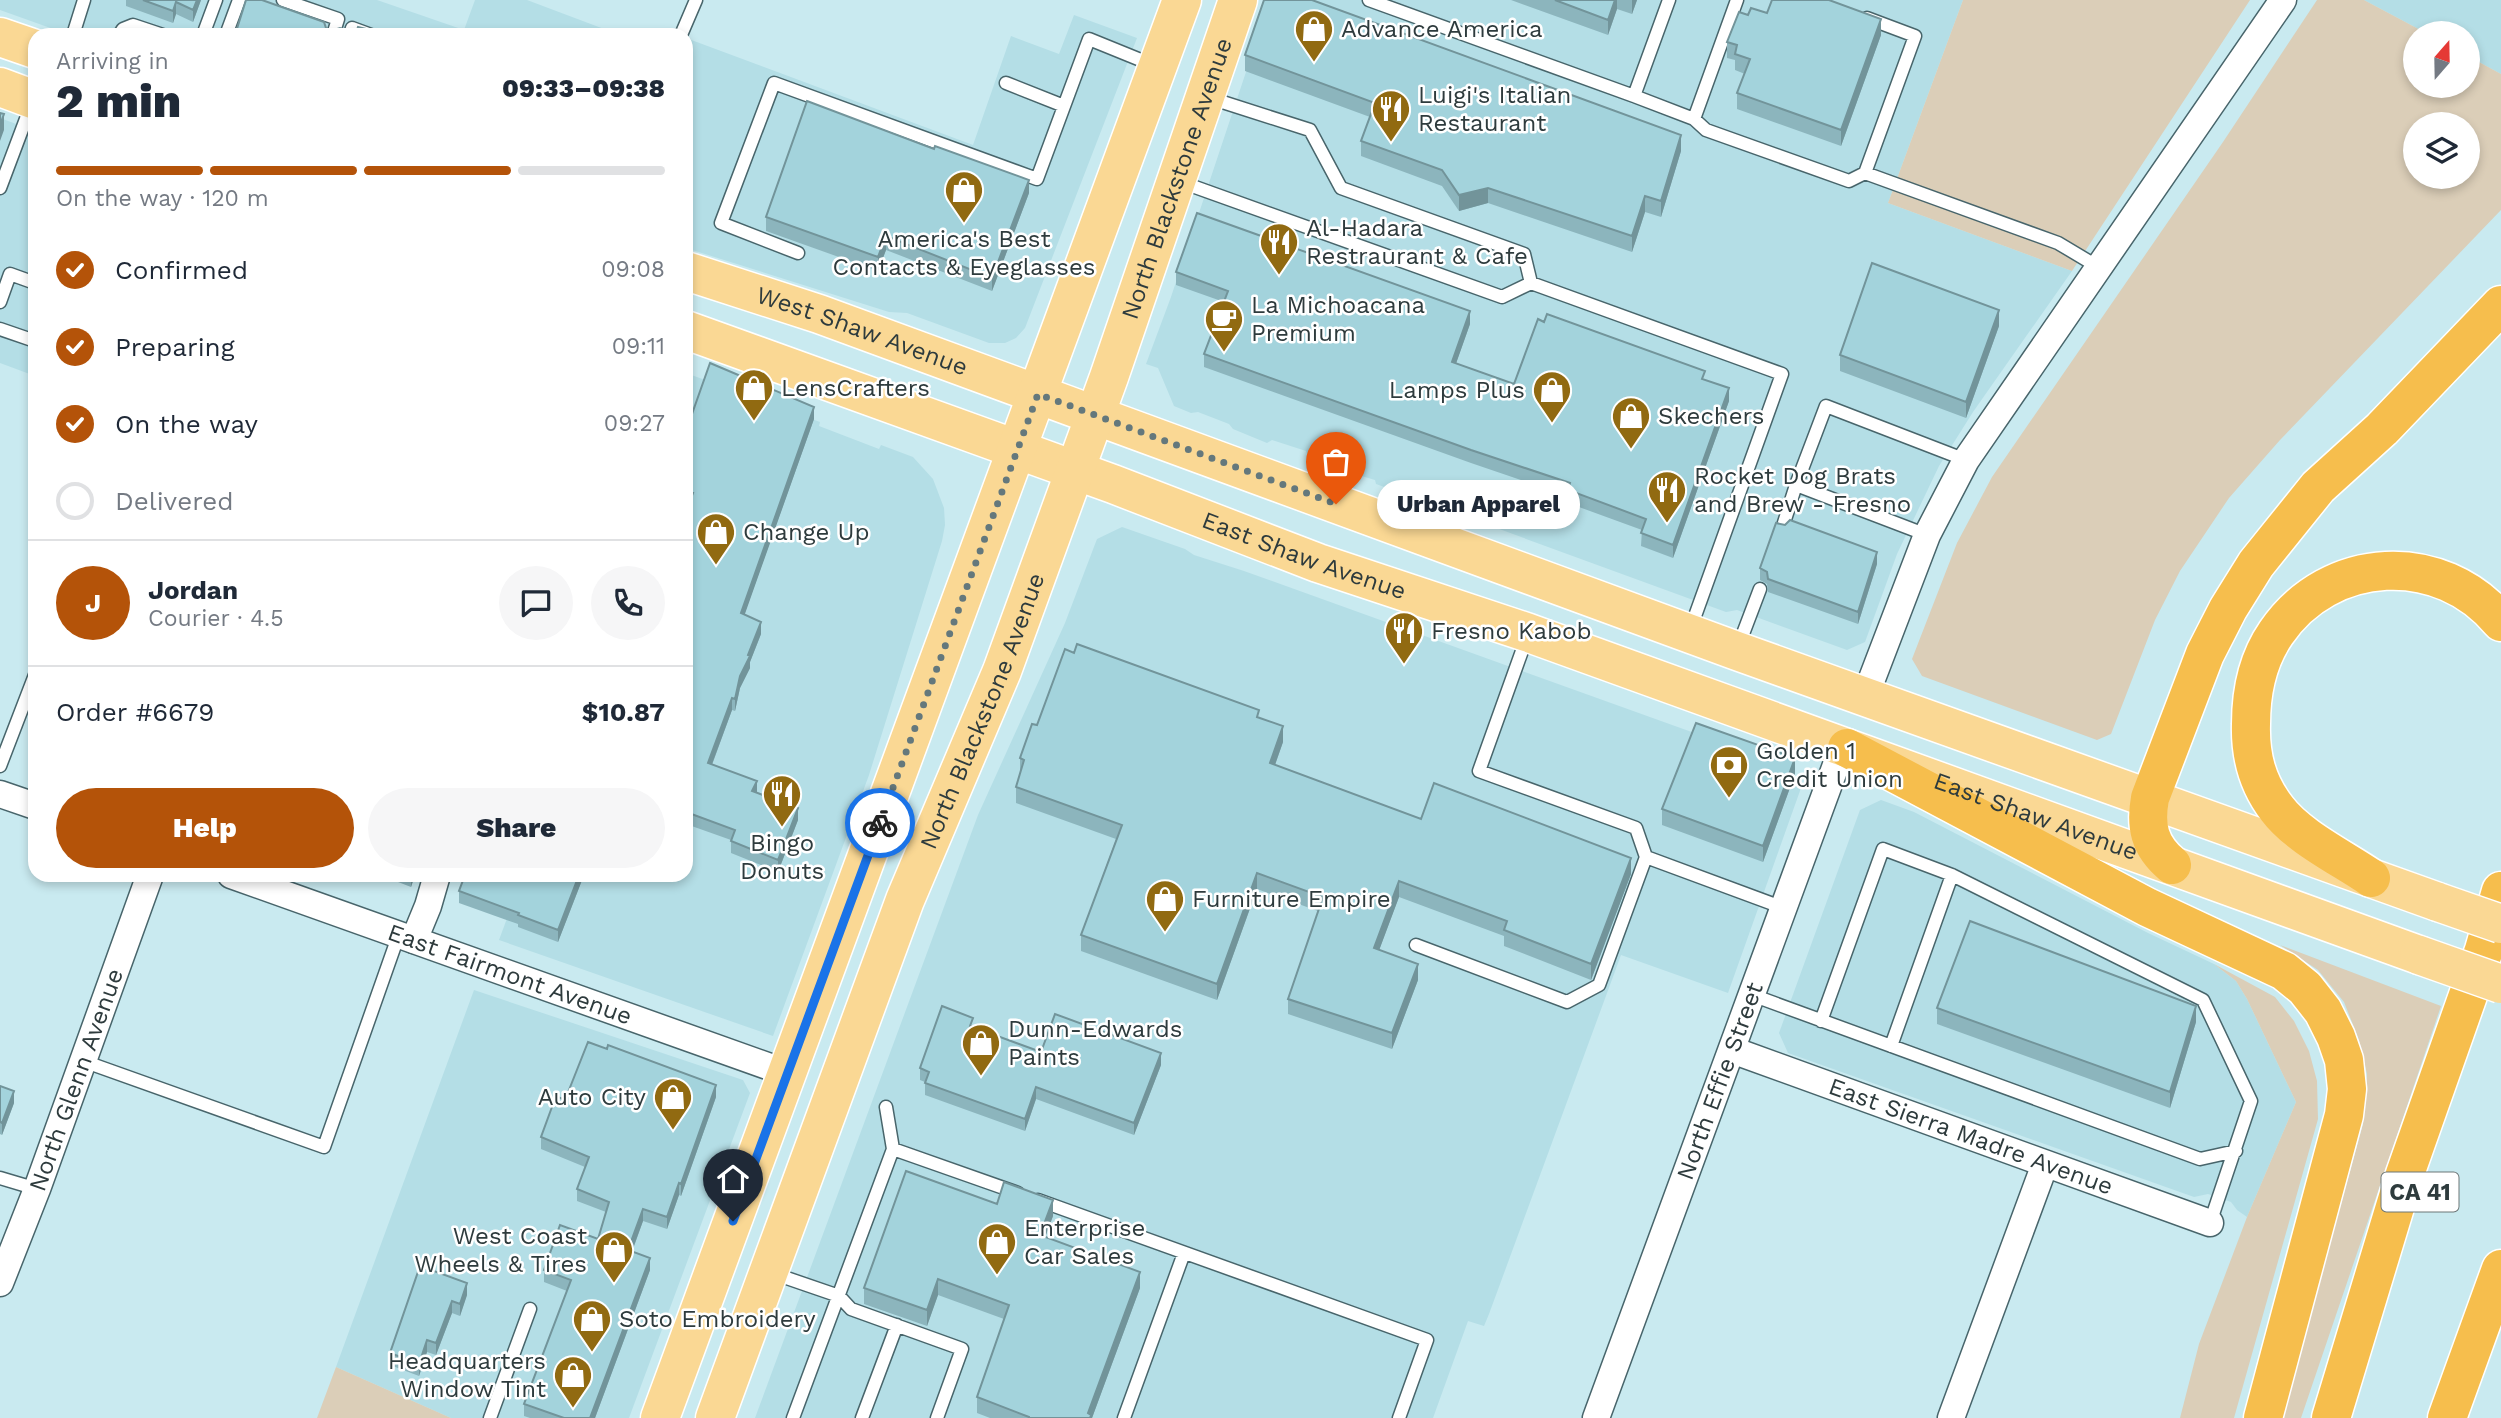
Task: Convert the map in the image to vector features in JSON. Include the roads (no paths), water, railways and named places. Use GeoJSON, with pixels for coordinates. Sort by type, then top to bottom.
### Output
{"type":"FeatureCollection","features":[{"type":"Feature","properties":{"kind":"highway"},"geometry":{"type":"LineString","coordinates":[[2172,865],[2150,839],[2147,814],[2150,798],[2205,654],[2228,609],[2256,564],[2311,495],[2382,429],[2501,305]]}},
{"type":"Feature","properties":{"kind":"highway"},"geometry":{"type":"LineString","coordinates":[[2371,878],[2297,829],[2278,811],[2256,771],[2250,735],[2251,704],[2263,658],[2275,634],[2306,599],[2329,584],[2378,571],[2400,570],[2441,578],[2490,608],[2501,622]]}},
{"type":"Feature","properties":{"kind":"highway"},"geometry":{"type":"LineString","coordinates":[[1845,747],[2147,907],[2284,971],[2305,988],[2323,1011],[2344,1060],[2347,1089],[2344,1115],[2263,1418]]}},
{"type":"Feature","properties":{"kind":"highway"},"geometry":{"type":"LineString","coordinates":[[2331,1418],[2405,1174],[2484,950],[2501,891]]}},
{"type":"Feature","properties":{"kind":"highway","name":"CA 41"},"geometry":{"type":"LineString","coordinates":[[2339,1418],[2501,965]]}},
{"type":"Feature","properties":{"kind":"highway"},"geometry":{"type":"LineString","coordinates":[[2447,1418],[2501,1269]]}},
{"type":"Feature","properties":{"kind":"main road"},"geometry":{"type":"LineString","coordinates":[[660,1418],[1181,0]]}},
{"type":"Feature","properties":{"kind":"main road","name":"North Blackstone Avenue"},"geometry":{"type":"LineString","coordinates":[[715,1418],[905,900],[1002,671],[1096,416],[1238,0]]}},
{"type":"Feature","properties":{"kind":"main road"},"geometry":{"type":"LineString","coordinates":[[0,37],[28,47]]}},
{"type":"Feature","properties":{"kind":"main road","name":"West Shaw Avenue"},"geometry":{"type":"LineString","coordinates":[[693,273],[808,310],[1038,394]]}},
{"type":"Feature","properties":{"kind":"main road"},"geometry":{"type":"LineString","coordinates":[[693,333],[1017,451]]}},
{"type":"Feature","properties":{"kind":"main road"},"geometry":{"type":"LineString","coordinates":[[1038,394],[1865,698],[2501,925]]}},
{"type":"Feature","properties":{"kind":"main road","name":"East Shaw Avenue"},"geometry":{"type":"LineString","coordinates":[[1017,451],[1318,563],[1529,634],[2501,984]]}},
{"type":"Feature","properties":{"kind":"main road"},"geometry":{"type":"LineString","coordinates":[[1686,690],[1724,675],[1844,715],[1852,712],[1865,698]]}},
{"type":"Feature","properties":{"kind":"main road"},"geometry":{"type":"LineString","coordinates":[[1845,747],[1848,739],[1855,735],[1881,731],[1952,755],[2150,798]]}},
{"type":"Feature","properties":{"kind":"main road"},"geometry":{"type":"LineString","coordinates":[[836,1089],[826,1082],[819,1070],[818,1056],[894,851],[888,800]]}},
{"type":"Feature","properties":{"kind":"main road"},"geometry":{"type":"LineString","coordinates":[[768,1272],[757,1239],[802,1109],[799,1091],[787,1073]]}},
{"type":"Feature","properties":{"kind":"street"},"geometry":{"type":"LineString","coordinates":[[1865,698],[1927,535],[1966,460],[2283,0]]}},
{"type":"Feature","properties":{"kind":"street","name":"North Effie Street"},"geometry":{"type":"LineString","coordinates":[[1596,1418],[1845,747]]}},
{"type":"Feature","properties":{"kind":"street"},"geometry":{"type":"LineString","coordinates":[[0,794],[28,804]]}},
{"type":"Feature","properties":{"kind":"street","name":"North Glenn Avenue"},"geometry":{"type":"LineString","coordinates":[[0,1283],[37,1189],[147,882]]}},
{"type":"Feature","properties":{"kind":"street","name":"East Fairmont Avenue"},"geometry":{"type":"LineString","coordinates":[[251,882],[787,1073]]}},
{"type":"Feature","properties":{"kind":"street"},"geometry":{"type":"LineString","coordinates":[[406,937],[428,906],[435,882]]}},
{"type":"Feature","properties":{"kind":"street","name":"East Sierra Madre Avenue"},"geometry":{"type":"LineString","coordinates":[[1732,1050],[2210,1223]]}},
{"type":"Feature","properties":{"kind":"street"},"geometry":{"type":"LineString","coordinates":[[1951,1418],[2045,1164]]}},
{"type":"Feature","properties":{"kind":"lane"},"geometry":{"type":"LineString","coordinates":[[75,28],[84,0]]}},
{"type":"Feature","properties":{"kind":"lane"},"geometry":{"type":"LineString","coordinates":[[206,28],[216,0]]}},
{"type":"Feature","properties":{"kind":"lane"},"geometry":{"type":"LineString","coordinates":[[229,28],[239,0]]}},
{"type":"Feature","properties":{"kind":"lane"},"geometry":{"type":"LineString","coordinates":[[283,0],[338,19],[335,28]]}},
{"type":"Feature","properties":{"kind":"lane"},"geometry":{"type":"LineString","coordinates":[[684,28],[696,0]]}},
{"type":"Feature","properties":{"kind":"lane"},"geometry":{"type":"LineString","coordinates":[[1369,0],[1634,96],[1693,119],[1706,130],[1849,181],[1865,173],[1915,36],[1854,13]]}},
{"type":"Feature","properties":{"kind":"lane"},"geometry":{"type":"LineString","coordinates":[[1634,96],[1669,0]]}},
{"type":"Feature","properties":{"kind":"lane"},"geometry":{"type":"LineString","coordinates":[[1693,119],[1737,0]]}},
{"type":"Feature","properties":{"kind":"lane"},"geometry":{"type":"LineString","coordinates":[[126,28],[133,25],[142,28]]}},
{"type":"Feature","properties":{"kind":"lane"},"geometry":{"type":"LineString","coordinates":[[798,253],[721,223],[774,83],[1037,179],[1089,39],[1157,67]]}},
{"type":"Feature","properties":{"kind":"lane"},"geometry":{"type":"LineString","coordinates":[[1006,83],[1064,106]]}},
{"type":"Feature","properties":{"kind":"lane"},"geometry":{"type":"LineString","coordinates":[[0,188],[23,95]]}},
{"type":"Feature","properties":{"kind":"lane"},"geometry":{"type":"LineString","coordinates":[[1205,96],[1310,130],[1341,188],[1524,254],[1531,283]]}},
{"type":"Feature","properties":{"kind":"lane"},"geometry":{"type":"LineString","coordinates":[[1865,173],[2058,243],[2100,268]]}},
{"type":"Feature","properties":{"kind":"lane"},"geometry":{"type":"LineString","coordinates":[[1177,181],[1502,297],[1531,283],[1782,374],[1689,633]]}},
{"type":"Feature","properties":{"kind":"lane"},"geometry":{"type":"LineString","coordinates":[[0,302],[10,274],[28,280]]}},
{"type":"Feature","properties":{"kind":"lane"},"geometry":{"type":"LineString","coordinates":[[0,329],[28,339]]}},
{"type":"Feature","properties":{"kind":"lane"},"geometry":{"type":"LineString","coordinates":[[1782,529],[1826,406],[1966,460]]}},
{"type":"Feature","properties":{"kind":"lane"},"geometry":{"type":"LineString","coordinates":[[1796,485],[1927,535]]}},
{"type":"Feature","properties":{"kind":"lane"},"geometry":{"type":"LineString","coordinates":[[1737,651],[1760,589]]}},
{"type":"Feature","properties":{"kind":"lane"},"geometry":{"type":"LineString","coordinates":[[1416,944],[1567,1002],[1599,985],[1646,857],[1636,828],[1479,771],[1529,634]]}},
{"type":"Feature","properties":{"kind":"lane"},"geometry":{"type":"LineString","coordinates":[[0,766],[28,693]]}},
{"type":"Feature","properties":{"kind":"lane"},"geometry":{"type":"LineString","coordinates":[[1821,1021],[1883,849],[1952,875],[2203,1000],[2251,1101],[2210,1223]]}},
{"type":"Feature","properties":{"kind":"lane"},"geometry":{"type":"LineString","coordinates":[[1646,857],[1784,908]]}},
{"type":"Feature","properties":{"kind":"lane"},"geometry":{"type":"LineString","coordinates":[[1891,1046],[1952,875]]}},
{"type":"Feature","properties":{"kind":"lane"},"geometry":{"type":"LineString","coordinates":[[83,1061],[324,1147],[406,937]]}},
{"type":"Feature","properties":{"kind":"lane"},"geometry":{"type":"LineString","coordinates":[[1752,995],[2200,1159],[2236,1151]]}},
{"type":"Feature","properties":{"kind":"lane"},"geometry":{"type":"LineString","coordinates":[[793,1418],[893,1149],[886,1107]]}},
{"type":"Feature","properties":{"kind":"lane"},"geometry":{"type":"LineString","coordinates":[[893,1149],[1427,1340],[1399,1418]]}},
{"type":"Feature","properties":{"kind":"lane"},"geometry":{"type":"LineString","coordinates":[[0,1178],[37,1189]]}},
{"type":"Feature","properties":{"kind":"lane"},"geometry":{"type":"LineString","coordinates":[[1124,1418],[1184,1253]]}},
{"type":"Feature","properties":{"kind":"lane"},"geometry":{"type":"LineString","coordinates":[[768,1272],[839,1296],[851,1309],[962,1349],[937,1418]]}},
{"type":"Feature","properties":{"kind":"lane"},"geometry":{"type":"LineString","coordinates":[[490,1418],[530,1309]]}},
{"type":"Feature","properties":{"kind":"lane"},"geometry":{"type":"LineString","coordinates":[[862,1418],[897,1325]]}},
{"type":"Feature","properties":{"kind":"place","name":"Advance America"},"geometry":{"type":"Point","coordinates":[1314,63]}},
{"type":"Feature","properties":{"kind":"place","name":"Luigi's Italian Restaurant"},"geometry":{"type":"Point","coordinates":[1391,143]}},
{"type":"Feature","properties":{"kind":"place","name":"America's Best Contacts & Eyeglasses"},"geometry":{"type":"Point","coordinates":[964,224]}},
{"type":"Feature","properties":{"kind":"place","name":"Al-Hadara Restraurant & Cafe"},"geometry":{"type":"Point","coordinates":[1279,276]}},
{"type":"Feature","properties":{"kind":"place","name":"La Michoacana Premium"},"geometry":{"type":"Point","coordinates":[1224,353]}},
{"type":"Feature","properties":{"kind":"place","name":"LensCrafters"},"geometry":{"type":"Point","coordinates":[754,422]}},
{"type":"Feature","properties":{"kind":"place","name":"Lamps Plus"},"geometry":{"type":"Point","coordinates":[1552,424]}},
{"type":"Feature","properties":{"kind":"place","name":"Skechers"},"geometry":{"type":"Point","coordinates":[1631,450]}},
{"type":"Feature","properties":{"kind":"place","name":"Urban Apparel"},"geometry":{"type":"Point","coordinates":[1336,504]}},
{"type":"Feature","properties":{"kind":"place","name":"Rocket Dog Brats and Brew - Fresno"},"geometry":{"type":"Point","coordinates":[1667,524]}},
{"type":"Feature","properties":{"kind":"place","name":"Change Up"},"geometry":{"type":"Point","coordinates":[716,566]}},
{"type":"Feature","properties":{"kind":"place","name":"Fresno Kabob"},"geometry":{"type":"Point","coordinates":[1404,665]}},
{"type":"Feature","properties":{"kind":"place","name":"Golden 1 Credit Union"},"geometry":{"type":"Point","coordinates":[1729,799]}},
{"type":"Feature","properties":{"kind":"place","name":"Bingo Donuts"},"geometry":{"type":"Point","coordinates":[782,828]}},
{"type":"Feature","properties":{"kind":"place","name":"Furniture Empire"},"geometry":{"type":"Point","coordinates":[1165,933]}},
{"type":"Feature","properties":{"kind":"place","name":"Dunn-Edwards Paints"},"geometry":{"type":"Point","coordinates":[981,1077]}},
{"type":"Feature","properties":{"kind":"place","name":"Auto City"},"geometry":{"type":"Point","coordinates":[673,1131]}},
{"type":"Feature","properties":{"kind":"place","name":"Enterprise Car Sales"},"geometry":{"type":"Point","coordinates":[997,1276]}},
{"type":"Feature","properties":{"kind":"place","name":"West Coast Wheels & Tires"},"geometry":{"type":"Point","coordinates":[614,1284]}},
{"type":"Feature","properties":{"kind":"place","name":"Soto Embroidery"},"geometry":{"type":"Point","coordinates":[592,1353]}},
{"type":"Feature","properties":{"kind":"place","name":"Headquarters Window Tint"},"geometry":{"type":"Point","coordinates":[573,1409]}}]}
